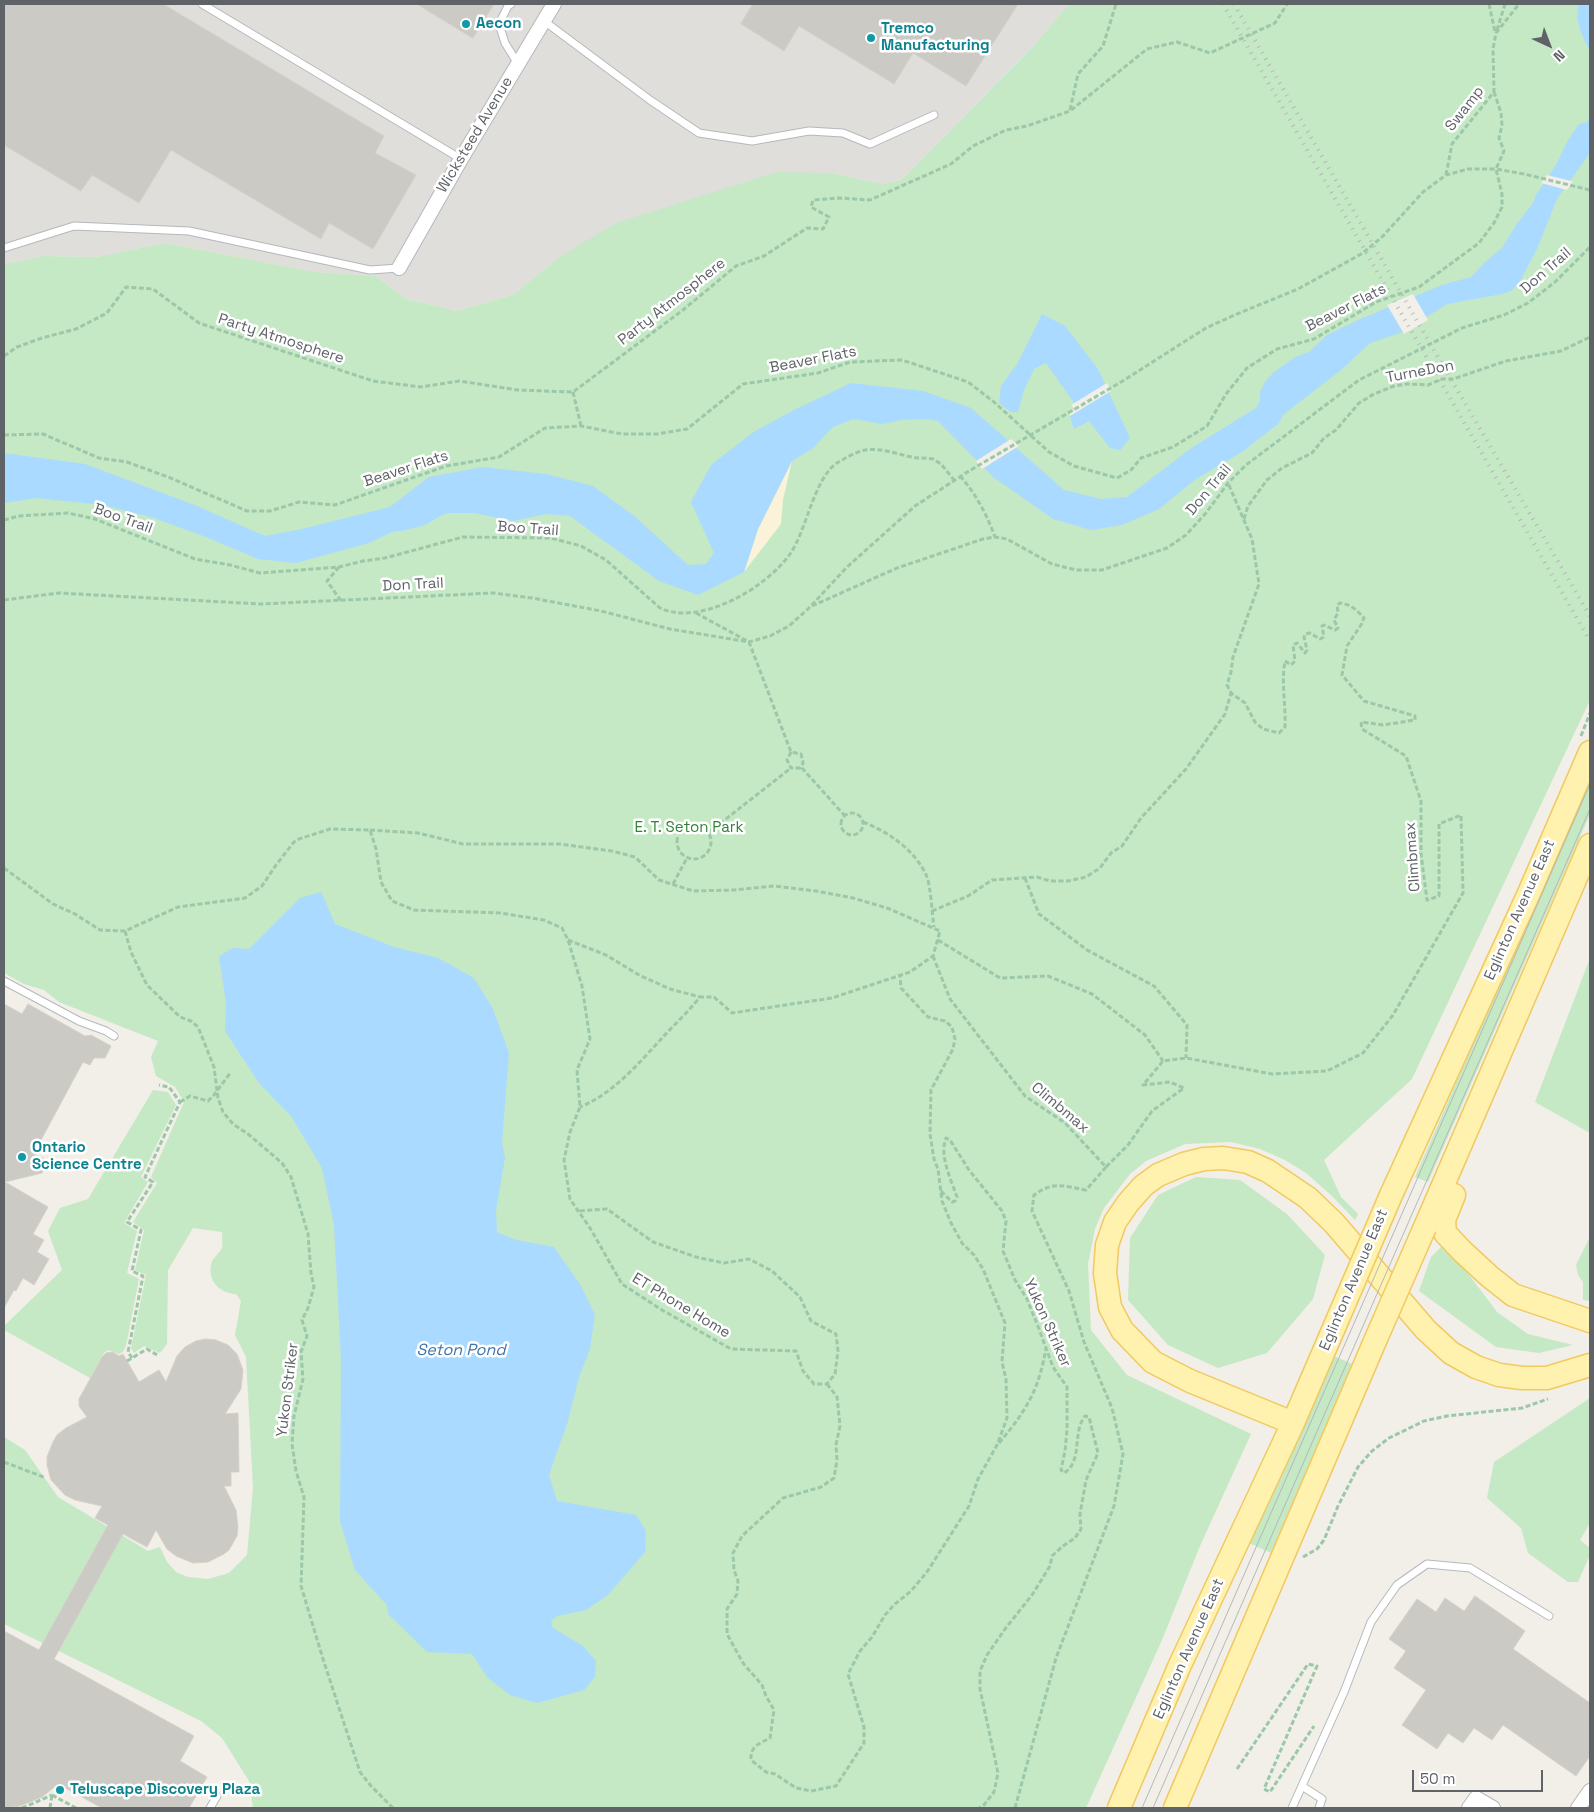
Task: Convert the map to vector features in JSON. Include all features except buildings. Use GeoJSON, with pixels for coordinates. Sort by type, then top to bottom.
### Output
{"type":"FeatureCollection","features":[{"type":"Feature","properties":{"kind":"main road","name":"Eglinton Avenue East"},"geometry":{"type":"LineString","coordinates":[[1119,1808],[1179,1667],[1293,1423],[1391,1195],[1529,893],[1590,752]]}},
{"type":"Feature","properties":{"kind":"main road"},"geometry":{"type":"LineString","coordinates":[[1175,1808],[1590,845]]}},
{"type":"Feature","properties":{"kind":"main road"},"geometry":{"type":"LineString","coordinates":[[1517,1013],[1495,1088],[1444,1220],[1445,1233],[1483,1270],[1513,1295],[1590,1321]]}},
{"type":"Feature","properties":{"kind":"main road"},"geometry":{"type":"LineString","coordinates":[[1293,1423],[1190,1381],[1153,1362],[1122,1330],[1110,1307],[1105,1273],[1107,1245],[1115,1222],[1128,1202],[1143,1186],[1158,1175],[1184,1164],[1204,1159],[1223,1158],[1248,1162],[1268,1171],[1308,1198],[1334,1223],[1426,1330],[1450,1353],[1476,1367],[1499,1375],[1522,1378],[1546,1378],[1590,1366]]}},
{"type":"Feature","properties":{"kind":"street","name":"Wicksteed Avenue"},"geometry":{"type":"LineString","coordinates":[[399,268],[461,159],[554,4]]}},
{"type":"Feature","properties":{"kind":"street"},"geometry":{"type":"LineString","coordinates":[[1578,1808],[1590,1791]]}},
{"type":"Feature","properties":{"kind":"street"},"geometry":{"type":"LineString","coordinates":[[1473,1803],[1492,1808]]}},
{"type":"Feature","properties":{"kind":"lane"},"geometry":{"type":"LineString","coordinates":[[202,4],[461,159]]}},
{"type":"Feature","properties":{"kind":"lane"},"geometry":{"type":"LineString","coordinates":[[511,4],[508,6],[499,24],[505,43],[518,64]]}},
{"type":"Feature","properties":{"kind":"lane"},"geometry":{"type":"LineString","coordinates":[[544,21],[650,100],[699,133],[752,141],[809,131],[843,133],[870,144],[934,116]]}},
{"type":"Feature","properties":{"kind":"lane"},"geometry":{"type":"LineString","coordinates":[[4,248],[74,226],[190,231],[370,270],[399,268]]}},
{"type":"Feature","properties":{"kind":"lane"},"geometry":{"type":"LineString","coordinates":[[4,981],[79,1021],[114,1036]]}},
{"type":"Feature","properties":{"kind":"lane"},"geometry":{"type":"LineString","coordinates":[[1292,1808],[1344,1692],[1371,1622],[1397,1585],[1427,1564],[1470,1568],[1549,1616]]}},
{"type":"Feature","properties":{"kind":"lane"},"geometry":{"type":"LineString","coordinates":[[1302,1786],[1322,1800],[1318,1808]]}},
{"type":"Feature","properties":{"kind":"lane"},"geometry":{"type":"LineString","coordinates":[[210,1808],[217,1796]]}},
{"type":"Feature","properties":{"kind":"path"},"geometry":{"type":"LineString","coordinates":[[1070,111],[1078,74],[1103,46],[1116,4]]}},
{"type":"Feature","properties":{"kind":"path","name":"Party Atmosphere"},"geometry":{"type":"LineString","coordinates":[[4,356],[17,347],[76,329],[107,313],[126,287],[154,289],[199,324],[373,382],[421,387],[459,381],[518,390],[573,392],[683,310],[736,266],[764,256],[807,228],[823,229],[829,218],[811,207],[813,200],[839,198],[870,200],[951,164],[973,146],[1006,130],[1027,126],[1070,111],[1147,49],[1177,42],[1210,53],[1275,23],[1287,4]]}},
{"type":"Feature","properties":{"kind":"path"},"geometry":{"type":"LineString","coordinates":[[1488,4],[1496,33]]}},
{"type":"Feature","properties":{"kind":"path"},"geometry":{"type":"LineString","coordinates":[[1496,33],[1505,4]]}},
{"type":"Feature","properties":{"kind":"path"},"geometry":{"type":"LineString","coordinates":[[1496,33],[1519,4]]}},
{"type":"Feature","properties":{"kind":"path","name":"Swamp"},"geometry":{"type":"LineString","coordinates":[[1446,175],[1452,144],[1494,92],[1493,49],[1496,33]]}},
{"type":"Feature","properties":{"kind":"path"},"geometry":{"type":"LineString","coordinates":[[1494,92],[1501,113],[1502,125],[1499,138],[1504,151],[1496,169]]}},
{"type":"Feature","properties":{"kind":"path"},"geometry":{"type":"LineString","coordinates":[[1030,435],[1122,382],[1206,328],[1298,289],[1363,253],[1383,236],[1423,192],[1446,175],[1468,169],[1496,169],[1590,190]]}},
{"type":"Feature","properties":{"kind":"path","name":"Beaver Flats"},"geometry":{"type":"LineString","coordinates":[[4,436],[43,434],[99,458],[127,462],[168,477],[247,510],[270,511],[299,502],[335,505],[446,466],[499,457],[544,428],[581,426],[622,434],[657,434],[687,429],[743,384],[818,373],[850,362],[902,360],[968,382],[994,402],[1049,452],[1074,466],[1117,478],[1131,470],[1141,458],[1173,447],[1207,426],[1226,394],[1247,368],[1277,349],[1314,339],[1376,302],[1419,287],[1478,243],[1494,223],[1502,207],[1502,194],[1496,169]]}},
{"type":"Feature","properties":{"kind":"path","name":"Don Trail"},"geometry":{"type":"LineString","coordinates":[[809,608],[897,568],[983,538],[1007,539],[1052,564],[1076,570],[1102,570],[1167,548],[1186,535],[1206,513],[1228,483],[1246,465],[1359,380],[1462,328],[1504,315],[1528,303],[1555,282],[1590,247]]}},
{"type":"Feature","properties":{"kind":"path","name":"TurneDon"},"geometry":{"type":"LineString","coordinates":[[1244,520],[1248,506],[1267,480],[1282,468],[1312,453],[1324,438],[1336,430],[1359,403],[1374,394],[1394,386],[1407,384],[1428,385],[1442,379],[1453,379],[1506,361],[1561,351],[1590,337]]}},
{"type":"Feature","properties":{"kind":"path"},"geometry":{"type":"LineString","coordinates":[[573,392],[581,426]]}},
{"type":"Feature","properties":{"kind":"path","name":"Don Trail"},"geometry":{"type":"LineString","coordinates":[[4,600],[59,592],[261,604],[470,593],[502,594],[601,611],[670,629],[749,642],[770,636],[789,626],[809,608],[846,568],[909,510],[960,476],[1030,435]]}},
{"type":"Feature","properties":{"kind":"path","name":"Boo Trail"},"geometry":{"type":"LineString","coordinates":[[4,520],[19,516],[68,513],[95,519],[194,559],[230,565],[260,573],[339,567],[385,558],[463,537],[551,538],[581,546],[606,560],[660,608],[671,612],[694,612],[717,608],[730,602],[764,579],[782,563],[794,548],[817,492],[829,471],[837,463],[853,454],[870,450],[933,459],[941,464],[954,480]]}},
{"type":"Feature","properties":{"kind":"path"},"geometry":{"type":"LineString","coordinates":[[960,476],[982,507],[995,537]]}},
{"type":"Feature","properties":{"kind":"path"},"geometry":{"type":"LineString","coordinates":[[932,911],[968,896],[992,880],[1037,877],[1050,881],[1068,881],[1086,877],[1100,868],[1112,853],[1122,846],[1141,818],[1186,770],[1225,714],[1231,693],[1227,685],[1232,657],[1259,584],[1252,539],[1228,483]]}},
{"type":"Feature","properties":{"kind":"path"},"geometry":{"type":"LineString","coordinates":[[339,567],[327,581],[341,601]]}},
{"type":"Feature","properties":{"kind":"path","name":"Climbmax"},"geometry":{"type":"LineString","coordinates":[[1163,1061],[1186,1058],[1272,1074],[1327,1071],[1363,1053],[1393,1015],[1462,893],[1461,815],[1439,824],[1439,896],[1427,900],[1421,854],[1421,800],[1406,756],[1362,728],[1361,722],[1383,725],[1415,720],[1415,716],[1364,701],[1342,676],[1347,646],[1364,618],[1358,610],[1340,603],[1334,620],[1338,628],[1335,630],[1324,625],[1322,626],[1324,637],[1320,639],[1310,633],[1305,634],[1307,650],[1305,653],[1297,643],[1293,645],[1295,661],[1292,665],[1285,661],[1282,677],[1285,700],[1285,727],[1279,733],[1263,729],[1255,722],[1245,703],[1231,693]]}},
{"type":"Feature","properties":{"kind":"path"},"geometry":{"type":"LineString","coordinates":[[694,612],[749,642],[791,752],[787,760],[791,768]]}},
{"type":"Feature","properties":{"kind":"path"},"geometry":{"type":"LineString","coordinates":[[791,752],[801,754],[804,762],[802,768]]}},
{"type":"Feature","properties":{"kind":"path"},"geometry":{"type":"LineString","coordinates":[[708,833],[791,768],[802,768],[845,816]]}},
{"type":"Feature","properties":{"kind":"path"},"geometry":{"type":"LineString","coordinates":[[845,816],[854,814],[860,817],[863,822],[898,840],[917,860],[927,878],[934,927]]}},
{"type":"Feature","properties":{"kind":"path"},"geometry":{"type":"LineString","coordinates":[[845,816],[841,826],[847,834],[854,835],[860,832],[863,822]]}},
{"type":"Feature","properties":{"kind":"path"},"geometry":{"type":"LineString","coordinates":[[696,825],[708,833],[711,844],[708,852],[699,859],[687,858],[678,849],[676,843],[680,832],[696,825]]}},
{"type":"Feature","properties":{"kind":"path"},"geometry":{"type":"LineString","coordinates":[[4,868],[53,904],[75,914],[100,930],[125,931],[178,907],[244,898],[262,886],[294,842],[299,839],[330,829],[418,833],[463,844],[559,844],[612,851],[634,857],[660,880],[692,890],[735,890],[777,886],[816,891],[853,898],[887,908],[940,931],[933,956],[910,972],[832,998],[732,1013],[714,996],[700,997],[670,989],[639,975],[606,955],[568,940]]}},
{"type":"Feature","properties":{"kind":"path"},"geometry":{"type":"LineString","coordinates":[[370,830],[376,849],[381,882],[392,900],[414,910],[500,913],[544,920],[562,928],[568,940],[582,986],[590,1039],[577,1070],[580,1108],[594,1102],[629,1073],[689,1012],[700,997]]}},
{"type":"Feature","properties":{"kind":"path"},"geometry":{"type":"LineString","coordinates":[[672,884],[687,858]]}},
{"type":"Feature","properties":{"kind":"path"},"geometry":{"type":"LineString","coordinates":[[1025,878],[1040,914],[1086,950],[1154,986],[1187,1025],[1186,1058]]}},
{"type":"Feature","properties":{"kind":"path","name":"Yukon Striker"},"geometry":{"type":"LineString","coordinates":[[125,931],[131,952],[147,985],[180,1017],[191,1021],[198,1028],[214,1068],[223,1112],[233,1124],[248,1134],[282,1163],[291,1177],[308,1234],[314,1287],[308,1308],[302,1320],[307,1336],[301,1352],[303,1379],[294,1416],[292,1444],[296,1471],[304,1497],[301,1586],[360,1772],[370,1786],[393,1808]]}},
{"type":"Feature","properties":{"kind":"path"},"geometry":{"type":"LineString","coordinates":[[938,940],[1000,978],[1048,976],[1092,994],[1145,1035],[1163,1061],[1143,1085],[1170,1082],[1184,1088],[1152,1111],[1128,1146],[1086,1190],[1046,1186],[1034,1195],[1032,1211],[1069,1291],[1084,1342],[1112,1408],[1123,1454],[1114,1506],[1056,1658],[1015,1808]]}},
{"type":"Feature","properties":{"kind":"path","name":"Climbmax"},"geometry":{"type":"LineString","coordinates":[[933,956],[953,1002],[1025,1096],[1065,1123],[1106,1167]]}},
{"type":"Feature","properties":{"kind":"path"},"geometry":{"type":"LineString","coordinates":[[900,974],[901,988],[928,1017],[945,1021],[952,1027],[955,1039],[953,1050],[934,1082],[930,1103],[930,1134],[934,1159],[938,1169],[942,1201],[962,1243],[974,1255],[982,1269],[1005,1323],[1002,1362],[1006,1379],[1007,1418],[998,1445]]}},
{"type":"Feature","properties":{"kind":"path"},"geometry":{"type":"LineString","coordinates":[[132,1358],[128,1352],[143,1276],[132,1271],[141,1230],[126,1222],[153,1182],[145,1177],[180,1102],[190,1096],[208,1101],[231,1072]]}},
{"type":"Feature","properties":{"kind":"path"},"geometry":{"type":"LineString","coordinates":[[159,1085],[169,1087],[180,1102]]}},
{"type":"Feature","properties":{"kind":"path","name":"ET Phone Home"},"geometry":{"type":"LineString","coordinates":[[580,1108],[570,1132],[564,1160],[570,1199],[622,1284],[662,1310],[731,1349],[796,1351],[803,1371],[814,1384],[827,1384]]}},
{"type":"Feature","properties":{"kind":"path","name":"Yukon Striker"},"geometry":{"type":"LineString","coordinates":[[941,1190],[952,1202],[955,1201],[957,1197],[943,1154],[943,1144],[946,1138],[950,1140],[969,1170],[1002,1211],[1006,1221],[1003,1251],[1015,1280],[1027,1300],[1053,1367],[1067,1387],[1067,1430],[1061,1470],[1064,1473],[1070,1470],[1075,1458],[1081,1420],[1084,1416],[1089,1417],[1091,1421],[1098,1453],[1086,1480],[1080,1514],[1081,1529],[1074,1538],[1052,1556],[1050,1566],[1032,1595],[1005,1628],[980,1671],[980,1689],[998,1773],[994,1792],[984,1805],[979,1808]]}},
{"type":"Feature","properties":{"kind":"path"},"geometry":{"type":"LineString","coordinates":[[578,1211],[607,1209],[653,1242],[696,1257],[724,1262],[749,1259],[772,1271],[800,1297],[811,1321],[836,1334],[838,1351],[835,1374],[827,1384],[837,1397],[840,1426],[836,1446],[837,1460],[834,1478],[821,1487],[783,1498],[742,1536],[733,1553],[734,1570],[738,1582],[737,1594],[726,1609],[727,1634],[743,1663],[762,1685],[774,1710],[770,1738],[754,1746],[750,1752],[751,1760],[766,1772],[775,1774],[796,1788],[811,1791],[836,1786],[864,1743],[864,1727],[848,1674],[860,1652],[885,1616],[895,1604],[911,1591],[927,1572],[969,1506],[978,1479],[998,1445],[1028,1405],[1039,1381],[1046,1347]]}},
{"type":"Feature","properties":{"kind":"path"},"geometry":{"type":"LineString","coordinates":[[127,1361],[147,1350],[158,1356]]}},
{"type":"Feature","properties":{"kind":"path"},"geometry":{"type":"LineString","coordinates":[[1283,1556],[1292,1558],[1304,1556],[1317,1549],[1324,1540],[1358,1467],[1372,1451],[1389,1438],[1424,1421],[1447,1416],[1522,1408],[1555,1396]]}},
{"type":"Feature","properties":{"kind":"path"},"geometry":{"type":"LineString","coordinates":[[4,1462],[46,1478]]}},
{"type":"Feature","properties":{"kind":"path"},"geometry":{"type":"LineString","coordinates":[[1237,1769],[1308,1664],[1317,1666],[1264,1789],[1270,1792],[1316,1723]]}},
{"type":"Feature","properties":{"kind":"path"},"geometry":{"type":"LineString","coordinates":[[22,1808],[52,1795]]}},
{"type":"Feature","properties":{"kind":"path"},"geometry":{"type":"LineString","coordinates":[[50,1808],[52,1795]]}},
{"type":"Feature","properties":{"kind":"path"},"geometry":{"type":"LineString","coordinates":[[52,1795],[76,1808]]}},
{"type":"Feature","properties":{"kind":"shaded area"},"geometry":{"type":"Polygon","coordinates":[[[4,4],[1069,4],[1030,50],[901,180],[883,184],[833,173],[561,256],[513,295],[457,311],[406,299],[376,276],[315,272],[165,243],[96,257],[43,256],[4,264],[4,4]]]}},
{"type":"Feature","properties":{"kind":"green space","name":"E. T. Seton Park"},"geometry":{"type":"Polygon","coordinates":[[[1069,4],[1590,4],[1590,700],[1412,1079],[1324,1160],[1341,1197],[1358,1214],[1355,1220],[1306,1173],[1285,1160],[1260,1149],[1231,1142],[1185,1144],[1146,1161],[1130,1174],[1104,1208],[1095,1229],[1088,1264],[1091,1330],[1127,1375],[1251,1434],[1200,1546],[1162,1640],[1086,1808],[253,1808],[249,1781],[222,1738],[201,1721],[4,1624],[4,1437],[25,1450],[58,1497],[148,1551],[160,1547],[167,1562],[176,1572],[188,1577],[208,1579],[229,1573],[247,1555],[253,1488],[246,1357],[235,1335],[241,1301],[236,1294],[216,1286],[211,1277],[211,1265],[222,1248],[222,1232],[193,1228],[168,1270],[167,1344],[160,1353],[144,1346],[134,1353],[131,1348],[146,1275],[135,1270],[144,1230],[133,1222],[157,1183],[151,1177],[184,1102],[175,1087],[156,1076],[151,1057],[158,1041],[59,1002],[44,990],[24,984],[4,973],[4,264],[43,256],[96,257],[165,243],[315,272],[376,276],[406,299],[457,311],[513,295],[561,256],[616,223],[777,172],[833,173],[883,184],[901,180],[1030,50],[1069,4]]]}},
{"type":"Feature","properties":{"kind":"green space"},"geometry":{"type":"Polygon","coordinates":[[[1590,777],[1590,814],[1428,1182],[1415,1177],[1590,777]]]}},
{"type":"Feature","properties":{"kind":"green space"},"geometry":{"type":"Polygon","coordinates":[[[1590,958],[1590,1133],[1535,1102],[1590,958]]]}},
{"type":"Feature","properties":{"kind":"green space"},"geometry":{"type":"Polygon","coordinates":[[[153,1090],[168,1092],[176,1105],[141,1177],[148,1182],[124,1223],[137,1231],[127,1273],[139,1279],[126,1346],[123,1352],[119,1354],[108,1350],[104,1353],[90,1378],[4,1330],[4,1326],[62,1270],[48,1231],[60,1208],[88,1199],[153,1090]]]}},
{"type":"Feature","properties":{"kind":"green space"},"geometry":{"type":"Polygon","coordinates":[[[1196,1177],[1240,1180],[1287,1214],[1325,1255],[1313,1299],[1267,1353],[1218,1368],[1168,1345],[1128,1300],[1130,1238],[1158,1195],[1196,1177]]]}},
{"type":"Feature","properties":{"kind":"green space"},"geometry":{"type":"Polygon","coordinates":[[[1590,1237],[1590,1301],[1583,1300],[1583,1282],[1578,1275],[1576,1265],[1590,1237]]]}},
{"type":"Feature","properties":{"kind":"green space"},"geometry":{"type":"Polygon","coordinates":[[[1445,1243],[1497,1312],[1528,1334],[1573,1345],[1539,1353],[1496,1347],[1419,1291],[1431,1257],[1445,1243]]]}},
{"type":"Feature","properties":{"kind":"green space"},"geometry":{"type":"Polygon","coordinates":[[[1334,1356],[1352,1364],[1271,1553],[1249,1543],[1334,1356]]]}},
{"type":"Feature","properties":{"kind":"green space"},"geometry":{"type":"Polygon","coordinates":[[[1590,1398],[1590,1523],[1580,1540],[1590,1548],[1590,1555],[1578,1582],[1568,1582],[1528,1553],[1521,1528],[1487,1498],[1494,1462],[1590,1398]]]}},
{"type":"Feature","properties":{"kind":"sand"},"geometry":{"type":"Polygon","coordinates":[[[792,461],[783,500],[781,524],[744,572],[758,529],[792,461]]]}},
{"type":"Feature","properties":{"kind":"water"},"geometry":{"type":"Polygon","coordinates":[[[1579,4],[1590,4],[1590,50],[1578,22],[1579,4]]]}},
{"type":"Feature","properties":{"kind":"water"},"geometry":{"type":"Polygon","coordinates":[[[1590,118],[1590,153],[1557,199],[1537,249],[1519,283],[1511,291],[1447,304],[1403,332],[1370,343],[1341,370],[1284,414],[1278,424],[1242,452],[1196,479],[1159,509],[1122,525],[1091,530],[1053,519],[993,477],[938,421],[923,419],[901,420],[883,424],[853,419],[833,427],[812,449],[792,461],[758,529],[744,572],[698,595],[659,581],[570,516],[546,514],[513,521],[474,513],[449,513],[425,525],[392,532],[369,543],[296,563],[258,559],[154,518],[103,505],[36,498],[4,503],[4,454],[11,454],[85,464],[197,506],[265,536],[302,529],[390,507],[429,477],[483,467],[546,474],[593,486],[633,515],[688,565],[706,564],[714,553],[691,502],[711,465],[755,431],[851,383],[923,391],[971,408],[1064,490],[1101,499],[1127,497],[1193,447],[1256,408],[1260,401],[1260,392],[1265,382],[1273,373],[1295,357],[1309,352],[1327,335],[1442,285],[1471,277],[1502,248],[1516,225],[1533,203],[1536,195],[1556,165],[1568,140],[1579,124],[1587,122],[1590,118]]]}},
{"type":"Feature","properties":{"kind":"water"},"geometry":{"type":"Polygon","coordinates":[[[1042,314],[1065,326],[1098,369],[1130,438],[1120,450],[1110,448],[1089,421],[1074,429],[1070,416],[1079,410],[1046,363],[1034,369],[1024,390],[1018,412],[1011,412],[999,403],[1001,386],[1017,364],[1042,314]]]}},
{"type":"Feature","properties":{"kind":"water","name":"Seton Pond"},"geometry":{"type":"Polygon","coordinates":[[[321,892],[335,924],[394,947],[438,958],[474,978],[493,1009],[509,1053],[502,1142],[505,1158],[496,1210],[497,1232],[516,1240],[554,1247],[581,1286],[595,1315],[590,1349],[579,1377],[568,1421],[549,1475],[557,1501],[636,1515],[646,1531],[645,1552],[608,1595],[586,1610],[557,1616],[551,1621],[553,1628],[583,1646],[596,1661],[595,1677],[584,1690],[537,1703],[510,1695],[487,1677],[472,1654],[427,1652],[388,1614],[387,1605],[355,1570],[340,1521],[341,1360],[334,1225],[322,1168],[291,1116],[259,1083],[225,1031],[226,1003],[219,956],[233,948],[249,949],[300,898],[321,892]]]}},
{"type":"Feature","properties":{"kind":"pier"},"geometry":{"type":"Polygon","coordinates":[[[1547,175],[1573,181],[1567,190],[1541,183],[1547,175]]]}},
{"type":"Feature","properties":{"kind":"pier"},"geometry":{"type":"Polygon","coordinates":[[[1413,294],[1428,320],[1404,334],[1387,305],[1413,294]]]}},
{"type":"Feature","properties":{"kind":"pier"},"geometry":{"type":"Polygon","coordinates":[[[1107,383],[1111,391],[1070,416],[1069,413],[1075,410],[1071,405],[1107,383]]]}},
{"type":"Feature","properties":{"kind":"pier"},"geometry":{"type":"Polygon","coordinates":[[[1011,439],[1019,446],[982,469],[976,461],[1011,439]]]}},
{"type":"Feature","properties":{"kind":"tram line"},"geometry":{"type":"LineString","coordinates":[[1142,1808],[1590,784]]}},
{"type":"Feature","properties":{"kind":"tram line"},"geometry":{"type":"LineString","coordinates":[[1153,1808],[1590,809]]}},
{"type":"Feature","properties":{"kind":"railway"},"geometry":{"type":"LineString","coordinates":[[1223,4],[1590,641]]}},
{"type":"Feature","properties":{"kind":"railway"},"geometry":{"type":"LineString","coordinates":[[1234,4],[1590,616]]}},
{"type":"Feature","properties":{"kind":"place","name":"Aecon"},"geometry":{"type":"Point","coordinates":[466,24]}},
{"type":"Feature","properties":{"kind":"place","name":"Tremco Manufacturing"},"geometry":{"type":"Point","coordinates":[871,38]}},
{"type":"Feature","properties":{"kind":"place","name":"Ontario Science Centre"},"geometry":{"type":"Point","coordinates":[22,1157]}},
{"type":"Feature","properties":{"kind":"place","name":"Teluscape Discovery Plaza"},"geometry":{"type":"Point","coordinates":[60,1790]}}]}
